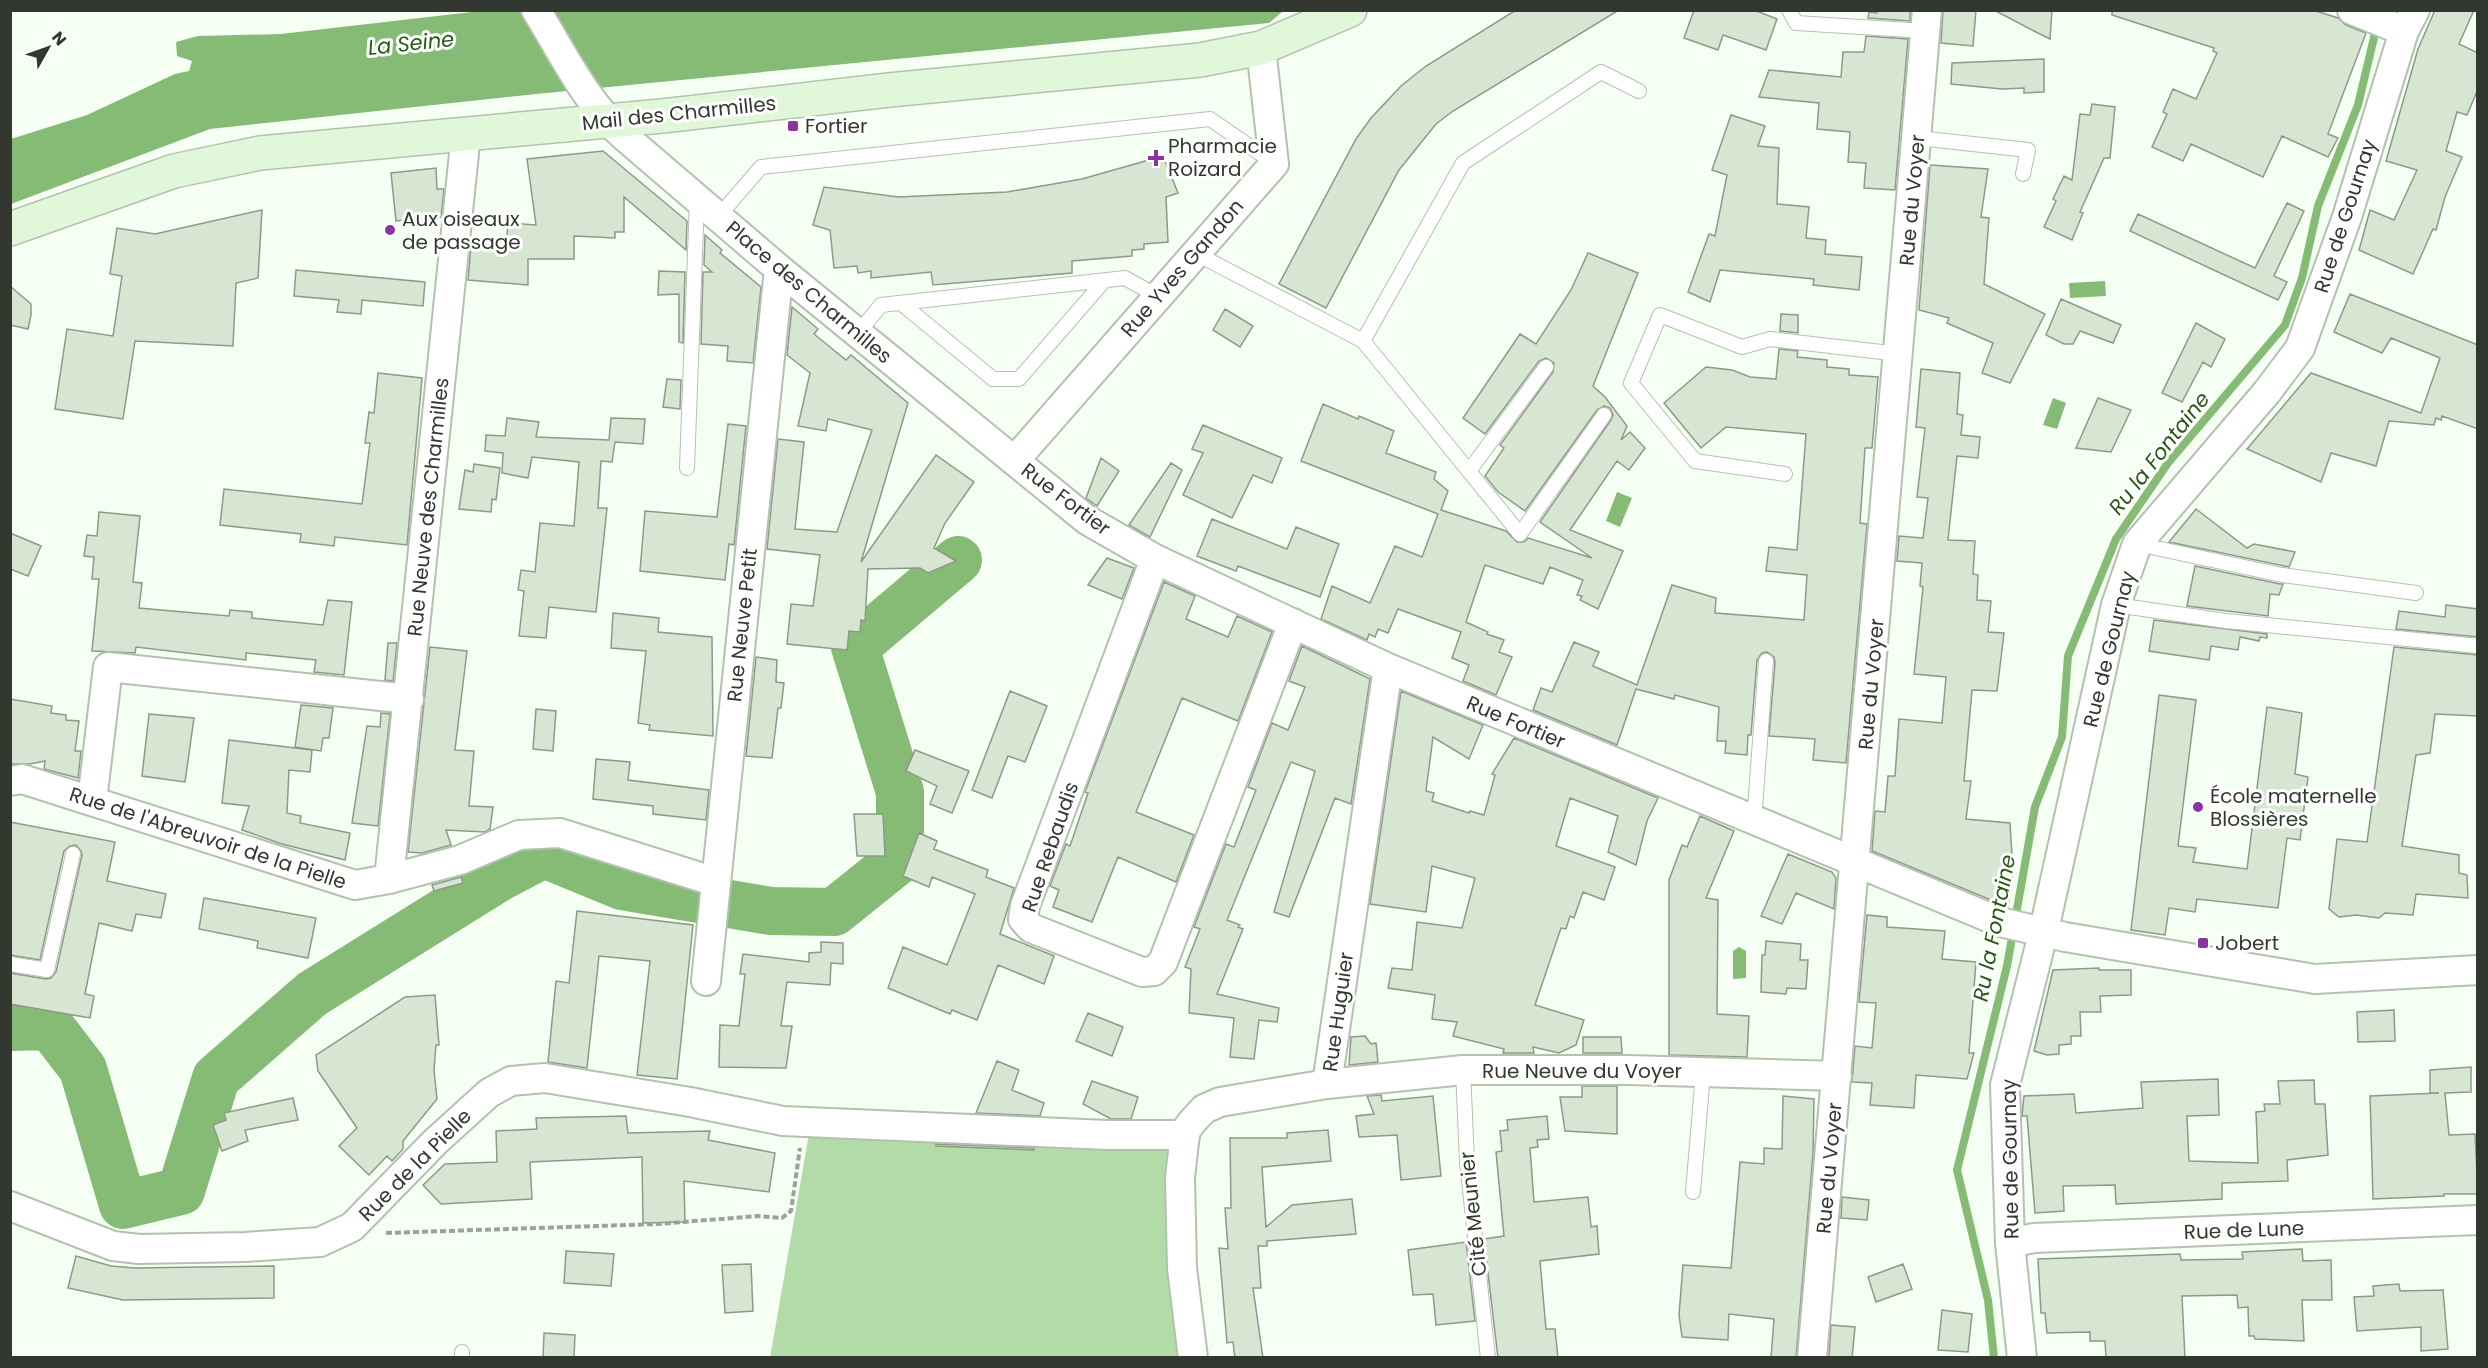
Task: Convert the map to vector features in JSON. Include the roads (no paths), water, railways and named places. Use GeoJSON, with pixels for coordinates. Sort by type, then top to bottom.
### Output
{"type":"FeatureCollection","features":[{"type":"Feature","properties":{"kind":"main road","name":"Mail des Charmilles"},"geometry":{"type":"LineString","coordinates":[[10,229],[174,171],[260,153],[606,121],[1200,60],[1261,48],[1350,10]]}},
{"type":"Feature","properties":{"kind":"street","name":"Place des Charmilles"},"geometry":{"type":"LineString","coordinates":[[536,10],[606,121],[779,269],[1015,460]]}},
{"type":"Feature","properties":{"kind":"street"},"geometry":{"type":"LineString","coordinates":[[2352,10],[2404,23]]}},
{"type":"Feature","properties":{"kind":"street","name":"Rue du Voyer"},"geometry":{"type":"LineString","coordinates":[[1812,1358],[1918,138],[1926,21]]}},
{"type":"Feature","properties":{"kind":"street","name":"Rue de Gournay"},"geometry":{"type":"LineString","coordinates":[[2022,1358],[2010,1243],[2005,1085],[2022,926],[2116,605],[2137,544],[2267,392],[2300,348],[2347,218],[2404,23]]}},
{"type":"Feature","properties":{"kind":"street"},"geometry":{"type":"LineString","coordinates":[[1261,48],[1274,164]]}},
{"type":"Feature","properties":{"kind":"street","name":"Rue Neuve des Charmilles"},"geometry":{"type":"LineString","coordinates":[[389,879],[466,134]]}},
{"type":"Feature","properties":{"kind":"street","name":"Rue Yves Gandon"},"geometry":{"type":"LineString","coordinates":[[1015,460],[1274,164]]}},
{"type":"Feature","properties":{"kind":"street","name":"Rue Neuve Petit"},"geometry":{"type":"LineString","coordinates":[[706,981],[779,269]]}},
{"type":"Feature","properties":{"kind":"street","name":"Rue Fortier"},"geometry":{"type":"LineString","coordinates":[[1015,460],[1087,520],[1155,559],[1388,668],[1855,864],[2022,926],[2066,937],[2315,979],[2478,970]]}},
{"type":"Feature","properties":{"kind":"street","name":"Rue Rebaudis"},"geometry":{"type":"LineString","coordinates":[[1155,559],[1026,906],[1023,919],[1032,928],[1142,972],[1154,971],[1163,962],[1293,623]]}},
{"type":"Feature","properties":{"kind":"street"},"geometry":{"type":"LineString","coordinates":[[92,801],[108,668],[408,699]]}},
{"type":"Feature","properties":{"kind":"street","name":"Rue Huguier"},"geometry":{"type":"LineString","coordinates":[[1192,1358],[1182,1268],[1180,1178],[1185,1135],[1192,1122],[1204,1109],[1220,1102],[1327,1084],[1388,668]]}},
{"type":"Feature","properties":{"kind":"street","name":"Rue de l'Abreuvoir de la Pielle"},"geometry":{"type":"LineString","coordinates":[[10,781],[22,779],[355,885],[389,879],[460,860],[519,835],[560,833],[715,895]]}},
{"type":"Feature","properties":{"kind":"street","name":"Rue Neuve du Voyer"},"geometry":{"type":"LineString","coordinates":[[1327,1084],[1463,1070],[1703,1072],[1837,1076]]}},
{"type":"Feature","properties":{"kind":"street","name":"Rue de la Pielle"},"geometry":{"type":"LineString","coordinates":[[10,1206],[113,1246],[139,1250],[320,1242],[352,1227],[435,1142],[489,1093],[511,1081],[545,1078],[794,1121],[1108,1135],[1185,1135]]}},
{"type":"Feature","properties":{"kind":"street","name":"Rue de Lune"},"geometry":{"type":"LineString","coordinates":[[2010,1243],[2034,1238],[2478,1220]]}},
{"type":"Feature","properties":{"kind":"lane"},"geometry":{"type":"LineString","coordinates":[[1789,10],[1796,22],[1890,31],[1926,21]]}},
{"type":"Feature","properties":{"kind":"lane"},"geometry":{"type":"LineString","coordinates":[[1363,341],[1463,163],[1601,72],[1639,91]]}},
{"type":"Feature","properties":{"kind":"lane"},"geometry":{"type":"LineString","coordinates":[[687,468],[707,208],[761,167],[1210,119],[1274,164]]}},
{"type":"Feature","properties":{"kind":"lane"},"geometry":{"type":"LineString","coordinates":[[1918,138],[2028,150],[2023,174]]}},
{"type":"Feature","properties":{"kind":"lane"},"geometry":{"type":"LineString","coordinates":[[1195,253],[1363,341],[1520,534],[1604,415]]}},
{"type":"Feature","properties":{"kind":"lane"},"geometry":{"type":"LineString","coordinates":[[858,333],[881,305],[1125,278],[1157,296]]}},
{"type":"Feature","properties":{"kind":"lane"},"geometry":{"type":"LineString","coordinates":[[901,303],[993,380],[1019,379],[1104,281]]}},
{"type":"Feature","properties":{"kind":"lane"},"geometry":{"type":"LineString","coordinates":[[1785,474],[1695,461],[1631,383],[1660,315],[1742,347],[1770,339],[1899,354]]}},
{"type":"Feature","properties":{"kind":"lane"},"geometry":{"type":"LineString","coordinates":[[1469,471],[1546,367]]}},
{"type":"Feature","properties":{"kind":"lane"},"geometry":{"type":"LineString","coordinates":[[2137,544],[2282,575],[2416,593]]}},
{"type":"Feature","properties":{"kind":"lane"},"geometry":{"type":"LineString","coordinates":[[2116,605],[2226,621],[2478,646]]}},
{"type":"Feature","properties":{"kind":"lane"},"geometry":{"type":"LineString","coordinates":[[1754,821],[1766,660]]}},
{"type":"Feature","properties":{"kind":"lane"},"geometry":{"type":"LineString","coordinates":[[10,964],[47,969],[73,854]]}},
{"type":"Feature","properties":{"kind":"lane","name":"Cité Meunier"},"geometry":{"type":"LineString","coordinates":[[1463,1070],[1467,1162],[1488,1358]]}},
{"type":"Feature","properties":{"kind":"lane"},"geometry":{"type":"LineString","coordinates":[[1693,1192],[1703,1072]]}},
{"type":"Feature","properties":{"kind":"water","name":"La Seine"},"geometry":{"type":"Polygon","coordinates":[[[489,10],[1283,11],[1269,23],[536,94],[210,129],[11,204],[11,139],[87,115],[175,74],[189,71],[192,61],[177,56],[176,42],[198,36],[281,34],[489,10]]]}},
{"type":"Feature","properties":{"kind":"water"},"geometry":{"type":"Polygon","coordinates":[[[2105,281],[2106,296],[2070,298],[2069,283],[2105,281]]]}},
{"type":"Feature","properties":{"kind":"water"},"geometry":{"type":"Polygon","coordinates":[[[2053,398],[2066,403],[2057,429],[2043,425],[2053,398]]]}},
{"type":"Feature","properties":{"kind":"water"},"geometry":{"type":"Polygon","coordinates":[[[1617,492],[1632,498],[1620,527],[1606,521],[1617,492]]]}},
{"type":"Feature","properties":{"kind":"water"},"geometry":{"type":"Polygon","coordinates":[[[1739,947],[1746,951],[1746,978],[1733,979],[1733,951],[1739,947]]]}},
{"type":"Feature","properties":{"kind":"waterway","name":"Ru la Fontaine"},"geometry":{"type":"LineString","coordinates":[[1994,1358],[1988,1300],[1957,1170],[2007,966],[2035,807],[2062,737],[2068,656],[2116,539],[2168,463],[2285,325],[2302,278],[2318,206],[2358,105],[2377,25]]}},
{"type":"Feature","properties":{"kind":"waterway"},"geometry":{"type":"LineString","coordinates":[[10,1027],[50,1026],[83,1069],[123,1205],[181,1191],[216,1078],[312,994],[500,877],[544,854],[622,886],[771,911],[834,912],[900,859],[900,792],[855,647],[958,560]]}},
{"type":"Feature","properties":{"kind":"place","name":"Fortier"},"geometry":{"type":"Point","coordinates":[793,126]}},
{"type":"Feature","properties":{"kind":"place","name":"Pharmacie Roizard"},"geometry":{"type":"Point","coordinates":[1156,158]}},
{"type":"Feature","properties":{"kind":"place","name":"Aux oiseaux de passage"},"geometry":{"type":"Point","coordinates":[390,230]}},
{"type":"Feature","properties":{"kind":"place","name":"École maternelle Blossières"},"geometry":{"type":"Point","coordinates":[2198,807]}},
{"type":"Feature","properties":{"kind":"place","name":"Jobert"},"geometry":{"type":"Point","coordinates":[2203,943]}}]}
